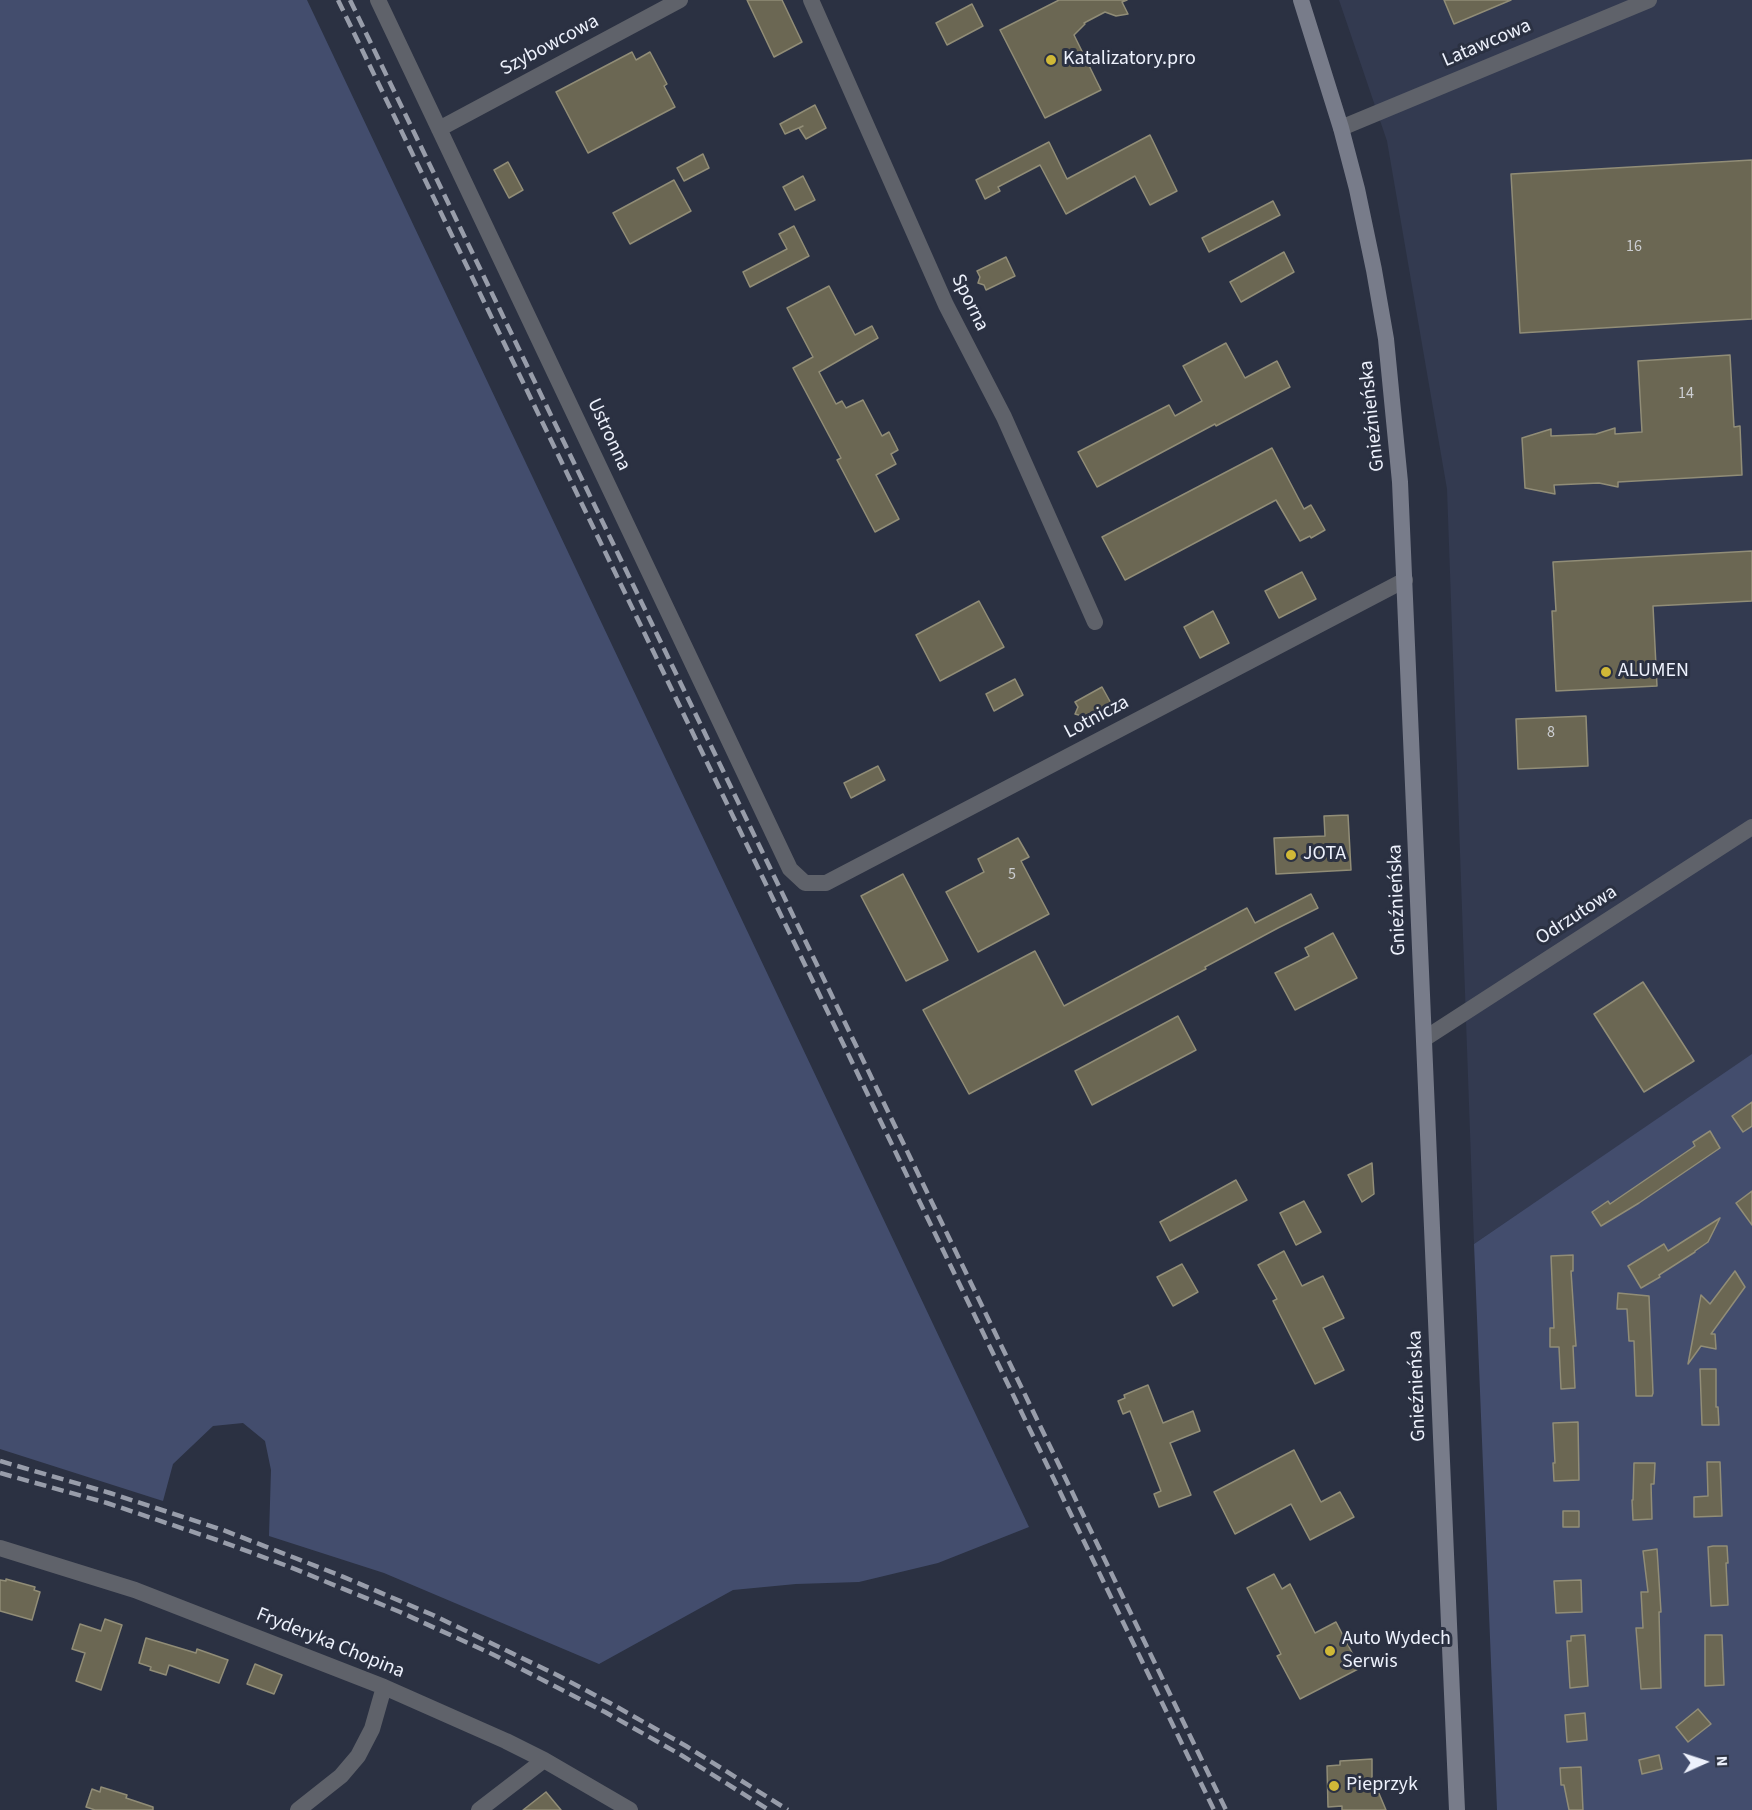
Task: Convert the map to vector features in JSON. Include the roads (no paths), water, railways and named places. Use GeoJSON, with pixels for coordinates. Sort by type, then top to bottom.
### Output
{"type":"FeatureCollection","features":[{"type":"Feature","properties":{"kind":"main road","name":"Gnieźnieńska"},"geometry":{"type":"LineString","coordinates":[[1300,0],[1341,128],[1364,224],[1386,339],[1400,482],[1457,1810]]}},
{"type":"Feature","properties":{"kind":"street","name":"Ustronna"},"geometry":{"type":"LineString","coordinates":[[378,0],[790,869],[806,884]]}},
{"type":"Feature","properties":{"kind":"street","name":"Szybowcowa"},"geometry":{"type":"LineString","coordinates":[[439,129],[680,0]]}},
{"type":"Feature","properties":{"kind":"street","name":"Sporna"},"geometry":{"type":"LineString","coordinates":[[811,0],[946,306],[1004,417],[1095,622]]}},
{"type":"Feature","properties":{"kind":"street","name":"Latawcowa"},"geometry":{"type":"LineString","coordinates":[[1341,128],[1649,0]]}},
{"type":"Feature","properties":{"kind":"street","name":"Lotnicza"},"geometry":{"type":"LineString","coordinates":[[806,884],[826,883],[1405,580]]}},
{"type":"Feature","properties":{"kind":"street","name":"Odrzutowa"},"geometry":{"type":"LineString","coordinates":[[1424,1039],[1752,828]]}},
{"type":"Feature","properties":{"kind":"street","name":"Fryderyka Chopina"},"geometry":{"type":"LineString","coordinates":[[0,1548],[135,1590],[384,1687],[506,1741],[544,1760],[630,1810]]}},
{"type":"Feature","properties":{"kind":"street"},"geometry":{"type":"LineString","coordinates":[[298,1810],[341,1776],[358,1756],[372,1729],[384,1687]]}},
{"type":"Feature","properties":{"kind":"street"},"geometry":{"type":"LineString","coordinates":[[479,1810],[544,1760]]}},
{"type":"Feature","properties":{"kind":"railway"},"geometry":{"type":"LineString","coordinates":[[338,0],[1214,1810]]}},
{"type":"Feature","properties":{"kind":"railway"},"geometry":{"type":"LineString","coordinates":[[350,0],[1226,1810]]}},
{"type":"Feature","properties":{"kind":"railway"},"geometry":{"type":"LineString","coordinates":[[0,1461],[110,1493],[223,1530],[339,1575],[433,1615],[610,1703],[686,1746],[788,1810]]}},
{"type":"Feature","properties":{"kind":"railway"},"geometry":{"type":"LineString","coordinates":[[0,1473],[107,1503],[220,1541],[400,1612],[492,1654],[605,1712],[681,1755],[769,1810]]}},
{"type":"Feature","properties":{"kind":"place","name":"Katalizatory.pro"},"geometry":{"type":"Point","coordinates":[1051,60]}},
{"type":"Feature","properties":{"kind":"place","name":"ALUMEN"},"geometry":{"type":"Point","coordinates":[1606,672]}},
{"type":"Feature","properties":{"kind":"place","name":"JOTA"},"geometry":{"type":"Point","coordinates":[1291,855]}},
{"type":"Feature","properties":{"kind":"place","name":"Auto Wydech Serwis"},"geometry":{"type":"Point","coordinates":[1330,1651]}},
{"type":"Feature","properties":{"kind":"place","name":"Pieprzyk"},"geometry":{"type":"Point","coordinates":[1334,1786]}}]}
